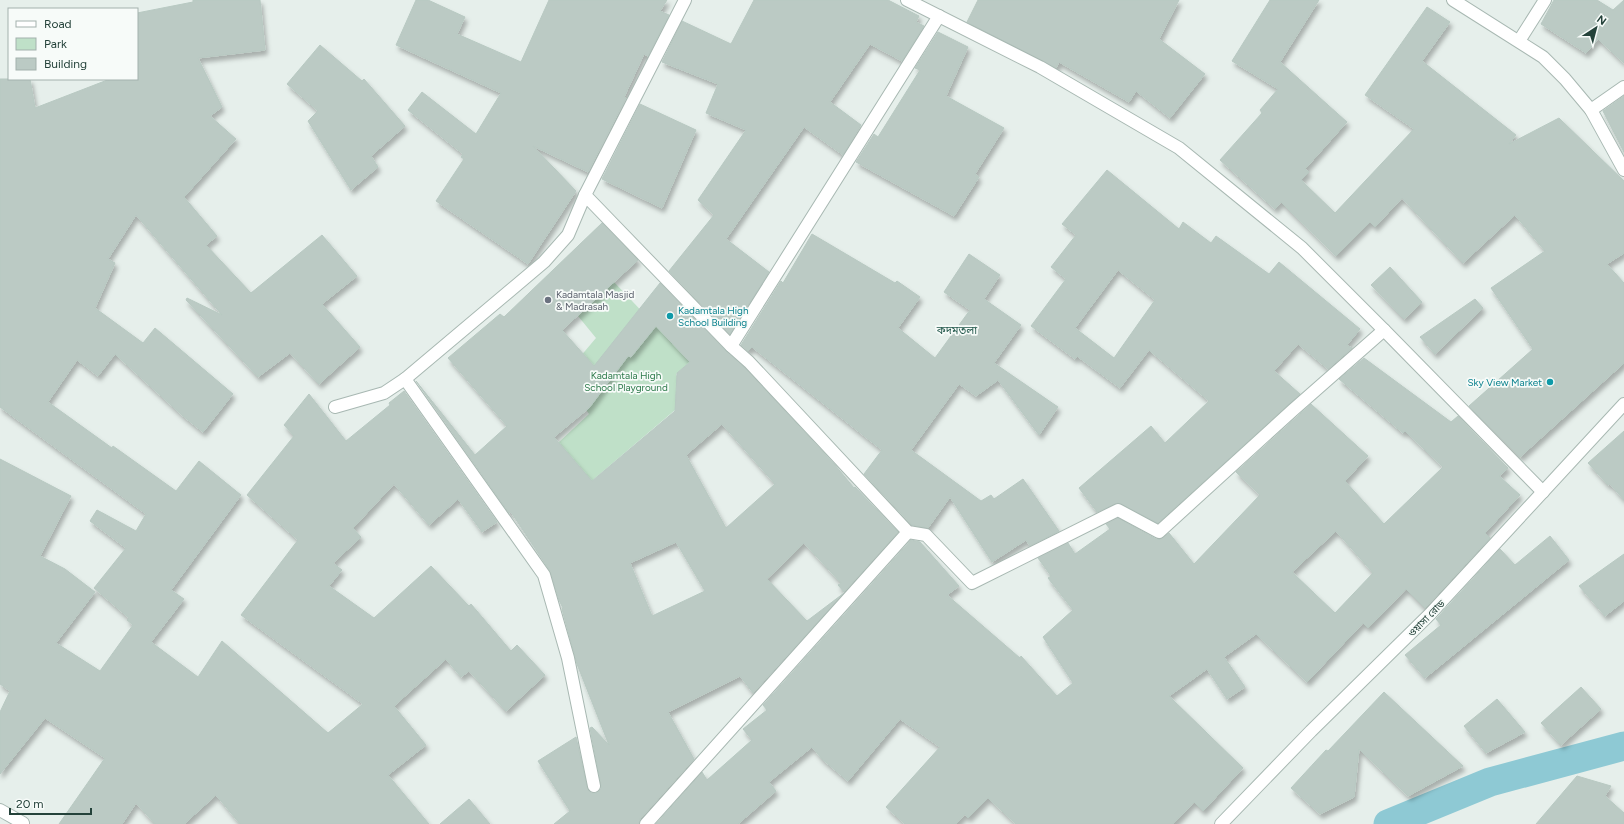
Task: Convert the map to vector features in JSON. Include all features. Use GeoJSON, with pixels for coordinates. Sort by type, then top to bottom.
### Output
{"type":"FeatureCollection","features":[{"type":"Feature","properties":{"kind":"street"},"geometry":{"type":"LineString","coordinates":[[335,407],[384,393],[405,379],[544,262],[568,235],[585,195],[685,0]]}},
{"type":"Feature","properties":{"kind":"street"},"geometry":{"type":"LineString","coordinates":[[906,0],[1040,67],[1179,148],[1302,248],[1543,492]]}},
{"type":"Feature","properties":{"kind":"street"},"geometry":{"type":"LineString","coordinates":[[1453,0],[1543,57],[1565,79],[1591,110],[1624,170]]}},
{"type":"Feature","properties":{"kind":"street"},"geometry":{"type":"LineString","coordinates":[[1519,41],[1545,0]]}},
{"type":"Feature","properties":{"kind":"street"},"geometry":{"type":"LineString","coordinates":[[731,346],[938,16]]}},
{"type":"Feature","properties":{"kind":"street"},"geometry":{"type":"LineString","coordinates":[[1591,110],[1624,87]]}},
{"type":"Feature","properties":{"kind":"street"},"geometry":{"type":"LineString","coordinates":[[585,195],[731,346],[749,362],[908,532],[926,535],[972,583],[1118,510],[1159,532],[1292,410],[1384,330]]}},
{"type":"Feature","properties":{"kind":"street"},"geometry":{"type":"LineString","coordinates":[[405,379],[544,575],[568,658],[594,786]]}},
{"type":"Feature","properties":{"kind":"street","name":"ওয়াসা রোড"},"geometry":{"type":"LineString","coordinates":[[1221,824],[1311,731],[1430,614],[1624,404]]}},
{"type":"Feature","properties":{"kind":"street"},"geometry":{"type":"LineString","coordinates":[[646,824],[908,532]]}},
{"type":"Feature","properties":{"kind":"street"},"geometry":{"type":"LineString","coordinates":[[0,810],[23,823]]}},
{"type":"Feature","properties":{"kind":"green space","name":"Kadamtala High School Playground"},"geometry":{"type":"Polygon","coordinates":[[[614,282],[690,362],[676,374],[679,382],[676,388],[676,393],[682,404],[581,490],[558,443],[589,414],[563,377],[596,338],[578,316],[614,282]]]}},
{"type":"Feature","properties":{"kind":"building"},"geometry":{"type":"Polygon","coordinates":[[[193,0],[260,0],[265,50],[198,58],[222,107],[210,116],[236,139],[184,197],[217,236],[206,245],[251,293],[322,235],[357,276],[322,304],[360,347],[319,384],[290,353],[258,377],[186,300],[187,298],[222,315],[136,215],[108,259],[115,263],[95,308],[143,343],[155,328],[233,394],[203,432],[183,416],[115,354],[98,376],[77,360],[48,402],[112,448],[113,446],[176,491],[199,461],[241,495],[171,590],[184,599],[151,642],[198,677],[222,641],[328,733],[363,704],[241,615],[298,540],[247,495],[294,436],[284,425],[309,394],[346,441],[390,405],[389,403],[404,391],[497,522],[482,532],[458,499],[429,525],[394,484],[353,528],[361,537],[333,563],[342,570],[329,586],[374,618],[431,566],[469,606],[471,604],[511,651],[517,645],[545,675],[506,711],[469,671],[461,677],[446,659],[394,706],[426,745],[388,775],[429,824],[240,824],[216,795],[184,824],[155,824],[136,803],[122,824],[59,824],[105,758],[45,718],[0,774],[0,712],[10,691],[0,684],[0,459],[71,496],[40,556],[65,569],[95,592],[56,643],[100,671],[133,625],[127,620],[129,618],[94,588],[126,548],[90,521],[97,510],[136,531],[146,514],[0,407],[0,79],[30,80],[35,108],[107,80],[138,80],[138,13],[193,2],[193,0]]]}},
{"type":"Feature","properties":{"kind":"building"},"geometry":{"type":"Polygon","coordinates":[[[416,0],[428,0],[465,17],[457,34],[521,62],[549,0],[667,0],[660,11],[669,15],[648,56],[644,54],[624,97],[626,98],[588,172],[533,146],[576,191],[528,264],[436,201],[464,159],[461,157],[463,154],[408,110],[422,92],[476,134],[501,93],[396,45],[416,0]]]}},
{"type":"Feature","properties":{"kind":"building"},"geometry":{"type":"Polygon","coordinates":[[[754,0],[888,0],[919,16],[916,22],[924,26],[902,61],[870,44],[830,102],[861,125],[843,155],[804,127],[726,239],[769,272],[730,334],[669,271],[714,215],[698,200],[746,130],[706,113],[718,84],[662,62],[682,21],[731,44],[754,0]]]}},
{"type":"Feature","properties":{"kind":"building"},"geometry":{"type":"Polygon","coordinates":[[[978,0],[1179,0],[1159,39],[1205,74],[1170,118],[1136,91],[1129,102],[1059,62],[1056,68],[967,22],[978,0]]]}},
{"type":"Feature","properties":{"kind":"building"},"geometry":{"type":"Polygon","coordinates":[[[1270,0],[1319,0],[1280,62],[1347,122],[1305,169],[1309,172],[1301,180],[1335,213],[1414,129],[1365,95],[1427,7],[1450,22],[1422,61],[1516,135],[1509,144],[1559,118],[1624,181],[1624,253],[1607,264],[1624,283],[1624,363],[1520,457],[1469,406],[1533,349],[1491,288],[1545,251],[1515,215],[1463,263],[1402,198],[1375,227],[1370,222],[1336,256],[1281,202],[1275,209],[1220,160],[1262,113],[1260,110],[1278,89],[1232,61],[1270,0]]]}},
{"type":"Feature","properties":{"kind":"building"},"geometry":{"type":"Polygon","coordinates":[[[1554,0],[1597,0],[1613,10],[1624,0],[1624,63],[1598,39],[1586,53],[1541,24],[1554,0]]]}},
{"type":"Feature","properties":{"kind":"building"},"geometry":{"type":"Polygon","coordinates":[[[938,32],[968,47],[946,96],[1004,128],[975,174],[979,177],[954,216],[856,162],[874,134],[878,137],[920,70],[915,68],[938,32]]]}},
{"type":"Feature","properties":{"kind":"building"},"geometry":{"type":"Polygon","coordinates":[[[320,45],[362,81],[364,79],[405,126],[371,156],[378,167],[351,190],[308,121],[318,111],[287,84],[320,45]]]}},
{"type":"Feature","properties":{"kind":"building"},"geometry":{"type":"Polygon","coordinates":[[[1624,96],[1624,152],[1603,111],[1624,96]]]}},
{"type":"Feature","properties":{"kind":"building"},"geometry":{"type":"Polygon","coordinates":[[[640,104],[696,130],[662,208],[602,179],[640,104]]]}},
{"type":"Feature","properties":{"kind":"building"},"geometry":{"type":"Polygon","coordinates":[[[1107,170],[1179,229],[1183,222],[1211,243],[1216,236],[1269,274],[1279,262],[1360,329],[1347,345],[1352,348],[1328,369],[1298,344],[1274,371],[1300,394],[1158,523],[1118,503],[1097,512],[1079,488],[1151,426],[1165,443],[1209,401],[1149,350],[1120,388],[1077,356],[1075,359],[1031,326],[1066,279],[1051,267],[1076,235],[1062,224],[1107,170]],[[1118,270],[1075,328],[1114,358],[1155,300],[1118,270]]]}},
{"type":"Feature","properties":{"kind":"building"},"geometry":{"type":"Polygon","coordinates":[[[602,223],[638,260],[562,330],[594,366],[660,283],[726,351],[744,367],[835,465],[854,488],[855,487],[898,532],[844,592],[838,585],[841,583],[804,543],[767,579],[807,621],[844,593],[753,693],[740,676],[668,712],[694,759],[640,819],[639,824],[554,824],[570,811],[538,761],[576,737],[587,787],[591,793],[596,793],[601,789],[601,785],[590,728],[592,727],[609,745],[577,664],[562,609],[563,608],[550,571],[511,512],[509,513],[416,381],[475,455],[507,426],[448,358],[500,314],[504,317],[602,223]],[[656,326],[631,357],[628,356],[589,408],[554,437],[592,481],[675,411],[677,373],[690,362],[656,326]],[[722,424],[686,455],[726,528],[775,484],[722,424]],[[676,542],[630,563],[652,616],[705,591],[676,542]]]}},
{"type":"Feature","properties":{"kind":"building"},"geometry":{"type":"Polygon","coordinates":[[[812,234],[895,283],[897,281],[920,297],[898,328],[935,358],[970,310],[944,292],[969,254],[1000,275],[984,299],[1021,325],[994,363],[1058,407],[1039,435],[998,380],[976,396],[959,384],[911,450],[981,501],[991,495],[994,499],[1023,479],[1059,531],[1030,546],[1026,540],[992,562],[950,497],[928,528],[912,525],[864,474],[882,450],[752,347],[748,351],[741,345],[781,281],[783,283],[812,234]]]}},
{"type":"Feature","properties":{"kind":"building"},"geometry":{"type":"Polygon","coordinates":[[[1390,267],[1422,302],[1404,319],[1371,285],[1390,267]]]}},
{"type":"Feature","properties":{"kind":"building"},"geometry":{"type":"Polygon","coordinates":[[[1475,299],[1483,308],[1435,354],[1420,337],[1475,299]]]}},
{"type":"Feature","properties":{"kind":"building"},"geometry":{"type":"Polygon","coordinates":[[[1364,358],[1451,422],[1458,416],[1508,468],[1499,476],[1520,495],[1485,533],[1490,538],[1425,608],[1406,589],[1368,628],[1363,623],[1307,682],[1256,634],[1224,657],[1245,687],[1227,699],[1207,669],[1169,696],[1243,768],[1203,811],[1194,802],[1173,824],[1016,824],[988,798],[968,818],[965,814],[956,824],[905,824],[886,807],[940,747],[900,719],[848,781],[822,759],[812,747],[769,782],[776,791],[738,824],[656,824],[702,772],[707,780],[752,740],[743,729],[767,710],[763,705],[911,540],[920,542],[959,586],[947,595],[1020,658],[1021,656],[1057,696],[1073,683],[1043,637],[1073,610],[1048,578],[1051,576],[1038,558],[1068,543],[1075,554],[1110,529],[1106,524],[1118,518],[1156,539],[1160,539],[1169,533],[1194,564],[1260,495],[1236,472],[1311,404],[1368,456],[1345,481],[1384,524],[1443,467],[1405,431],[1403,433],[1339,379],[1364,358]],[[1336,531],[1292,572],[1335,613],[1373,573],[1336,531]]]}},
{"type":"Feature","properties":{"kind":"building"},"geometry":{"type":"Polygon","coordinates":[[[1624,431],[1624,500],[1588,463],[1624,431]]]}},
{"type":"Feature","properties":{"kind":"building"},"geometry":{"type":"Polygon","coordinates":[[[1550,536],[1569,560],[1425,678],[1405,655],[1441,625],[1436,619],[1500,549],[1515,565],[1550,536]]]}},
{"type":"Feature","properties":{"kind":"building"},"geometry":{"type":"Polygon","coordinates":[[[1624,554],[1624,601],[1605,616],[1579,586],[1624,554]]]}},
{"type":"Feature","properties":{"kind":"building"},"geometry":{"type":"Polygon","coordinates":[[[1581,687],[1601,709],[1561,745],[1541,723],[1581,687]]]}},
{"type":"Feature","properties":{"kind":"building"},"geometry":{"type":"Polygon","coordinates":[[[1384,692],[1463,766],[1408,796],[1359,749],[1354,797],[1320,814],[1291,788],[1326,750],[1328,751],[1384,692]]]}},
{"type":"Feature","properties":{"kind":"building"},"geometry":{"type":"Polygon","coordinates":[[[1497,699],[1525,732],[1486,753],[1464,726],[1497,699]]]}},
{"type":"Feature","properties":{"kind":"building"},"geometry":{"type":"Polygon","coordinates":[[[1577,776],[1611,786],[1605,796],[1624,813],[1624,824],[1536,824],[1577,776]]]}},
{"type":"Feature","properties":{"kind":"building"},"geometry":{"type":"Polygon","coordinates":[[[469,799],[490,824],[440,824],[469,799]]]}},
{"type":"Feature","properties":{"kind":"waterway"},"geometry":{"type":"LineString","coordinates":[[1388,824],[1490,782],[1624,746]]}},
{"type":"Feature","properties":{"kind":"place","name":"Kadamtala Masjid & Madrasah"},"geometry":{"type":"Point","coordinates":[548,300]}},
{"type":"Feature","properties":{"kind":"place","name":"Kadamtala High School Building"},"geometry":{"type":"Point","coordinates":[670,316]}},
{"type":"Feature","properties":{"kind":"place","name":"Sky View Market"},"geometry":{"type":"Point","coordinates":[1550,382]}},
{"type":"Feature","properties":{"kind":"district","name":"কদমতলা"},"geometry":{"type":"Point","coordinates":[957,330]}}]}
